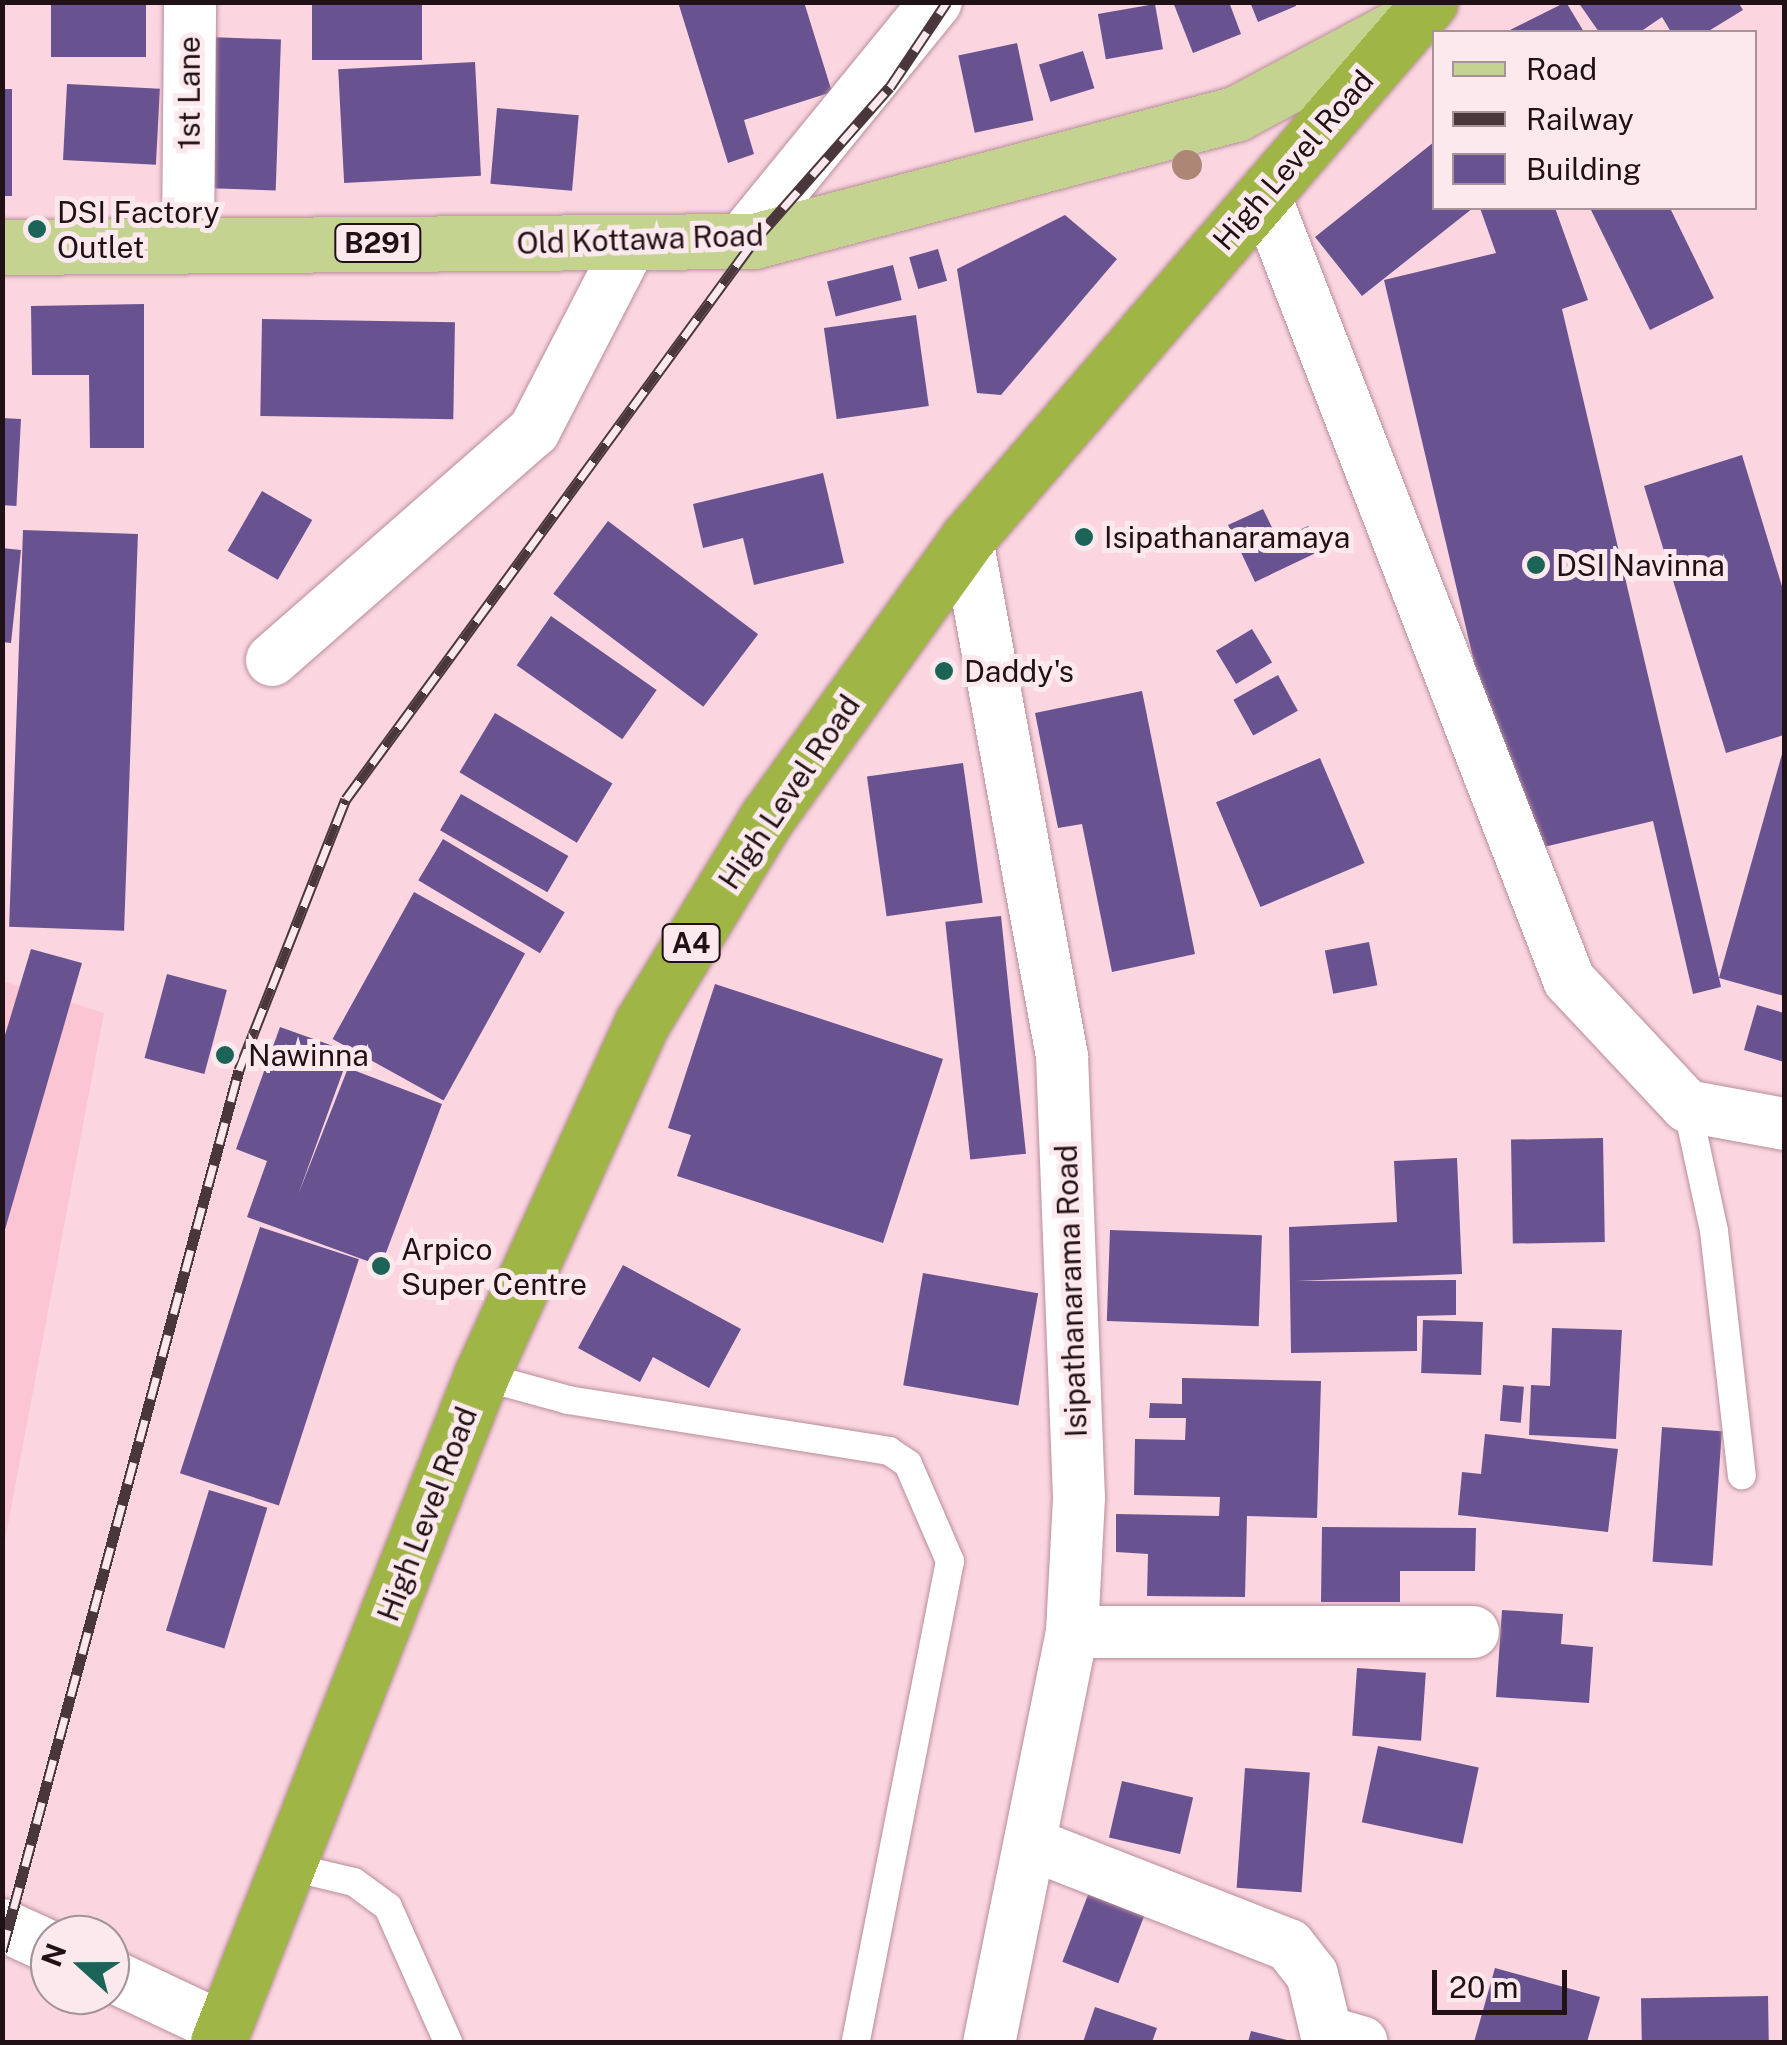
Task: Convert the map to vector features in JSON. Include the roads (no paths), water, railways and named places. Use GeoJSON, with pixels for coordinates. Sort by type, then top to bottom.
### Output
{"type":"FeatureCollection","features":[{"type":"Feature","properties":{"kind":"highway","name":"High Level Road"},"geometry":{"type":"LineString","coordinates":[[222,2036],[481,1376],[642,1023],[766,819],[966,539],[1424,10]]}},
{"type":"Feature","properties":{"kind":"main road","name":"Old Kottawa Road"},"geometry":{"type":"LineString","coordinates":[[2,247],[741,241],[1237,114],[1424,10]]}},
{"type":"Feature","properties":{"kind":"street","name":"1st Lane"},"geometry":{"type":"LineString","coordinates":[[188,244],[190,2]]}},
{"type":"Feature","properties":{"kind":"street"},"geometry":{"type":"LineString","coordinates":[[741,241],[936,2]]}},
{"type":"Feature","properties":{"kind":"street"},"geometry":{"type":"LineString","coordinates":[[1264,194],[1569,980],[1687,1106],[1784,1124]]}},
{"type":"Feature","properties":{"kind":"street"},"geometry":{"type":"LineString","coordinates":[[272,660],[534,432],[631,243]]}},
{"type":"Feature","properties":{"kind":"street","name":"Isipathanarama Road"},"geometry":{"type":"LineString","coordinates":[[966,539],[1062,1056],[1079,1498],[1072,1632],[1036,1846],[990,2042]]}},
{"type":"Feature","properties":{"kind":"street"},"geometry":{"type":"LineString","coordinates":[[1072,1632],[1473,1632]]}},
{"type":"Feature","properties":{"kind":"street"},"geometry":{"type":"LineString","coordinates":[[1036,1846],[1289,1944],[1312,1974],[1326,2032],[1362,2042]]}},
{"type":"Feature","properties":{"kind":"street"},"geometry":{"type":"LineString","coordinates":[[2,1925],[30,1938]]}},
{"type":"Feature","properties":{"kind":"street"},"geometry":{"type":"LineString","coordinates":[[130,1987],[222,2036]]}},
{"type":"Feature","properties":{"kind":"lane"},"geometry":{"type":"LineString","coordinates":[[1687,1106],[1714,1232],[1742,1476]]}},
{"type":"Feature","properties":{"kind":"lane"},"geometry":{"type":"LineString","coordinates":[[481,1376],[568,1400],[889,1451],[908,1464],[950,1561],[856,2042]]}},
{"type":"Feature","properties":{"kind":"lane"},"geometry":{"type":"LineString","coordinates":[[291,1867],[354,1882],[388,1907],[448,2042]]}},
{"type":"Feature","properties":{"kind":"railway"},"geometry":{"type":"LineString","coordinates":[[2,1951],[239,1070],[346,799],[754,241],[890,87],[947,2]]}},
{"type":"Feature","properties":{"kind":"place","name":"DSI Factory Outlet"},"geometry":{"type":"Point","coordinates":[37,229]}},
{"type":"Feature","properties":{"kind":"place","name":"Isipathanaramaya"},"geometry":{"type":"Point","coordinates":[1084,537]}},
{"type":"Feature","properties":{"kind":"place","name":"DSI Navinna"},"geometry":{"type":"Point","coordinates":[1536,565]}},
{"type":"Feature","properties":{"kind":"place","name":"Daddy's"},"geometry":{"type":"Point","coordinates":[944,671]}},
{"type":"Feature","properties":{"kind":"place","name":"Nawinna"},"geometry":{"type":"Point","coordinates":[225,1055]}},
{"type":"Feature","properties":{"kind":"place","name":"Arpico Super Centre"},"geometry":{"type":"Point","coordinates":[381,1266]}}]}
